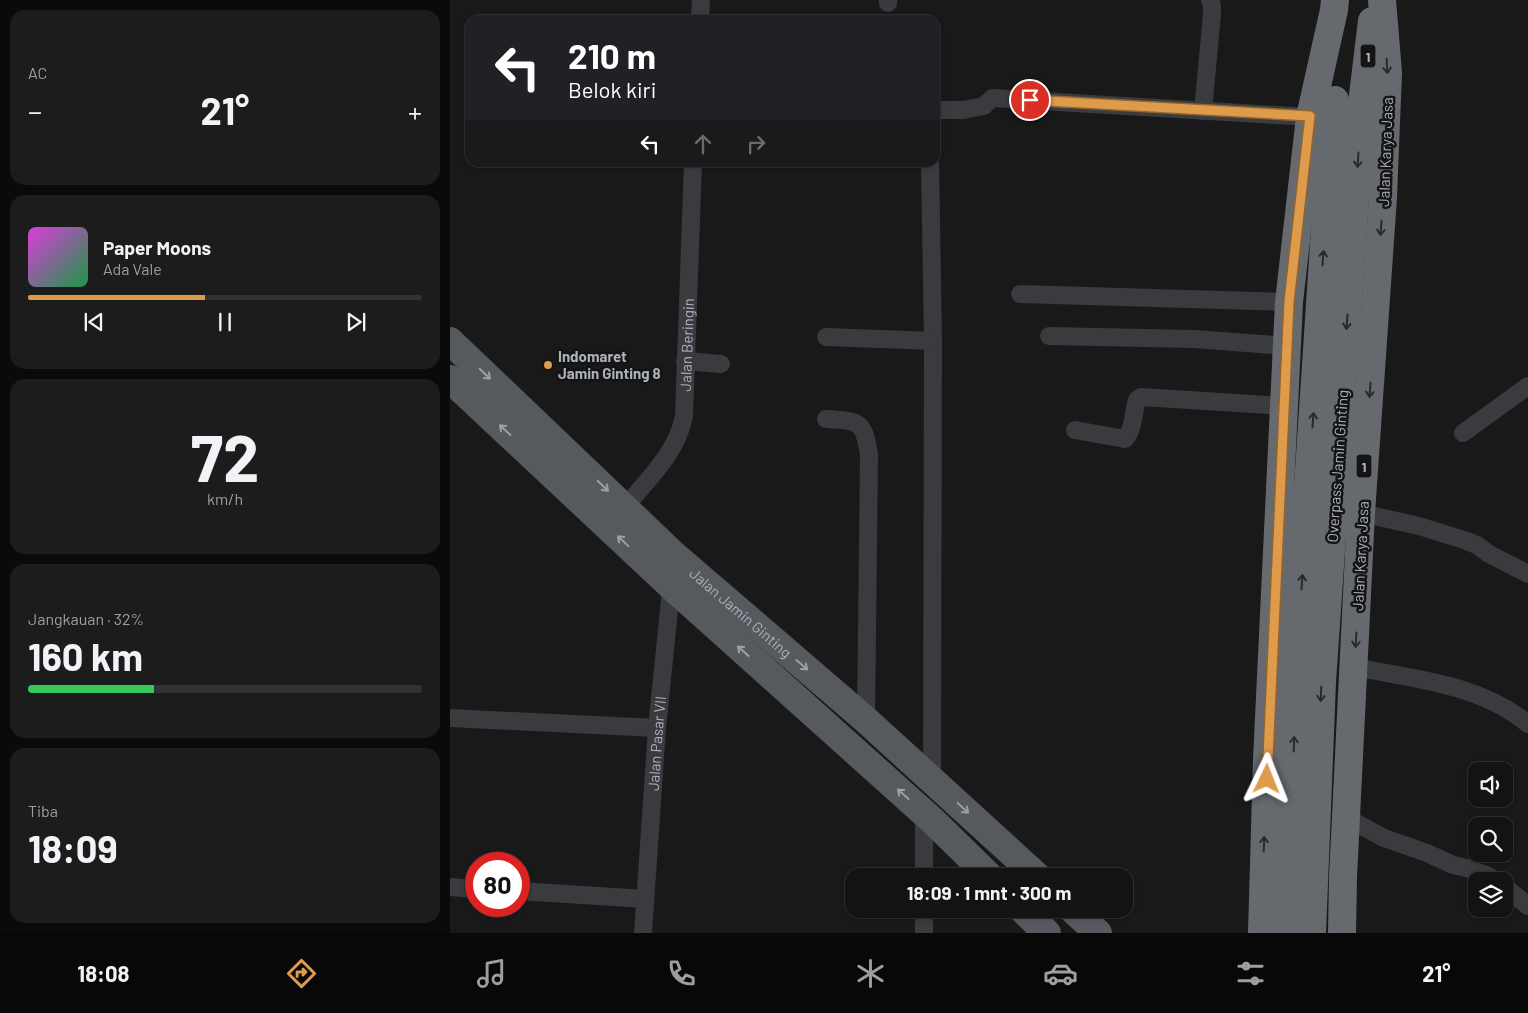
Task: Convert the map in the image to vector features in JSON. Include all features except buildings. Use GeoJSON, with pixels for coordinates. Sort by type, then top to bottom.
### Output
{"type":"FeatureCollection","features":[{"type":"Feature","properties":{"kind":"highway","name":"Overpass Jamin Ginting"},"geometry":{"type":"LineString","coordinates":[[1312,933],[1322,682],[1362,112],[1374,0]]}},
{"type":"Feature","properties":{"kind":"highway","name":"Jalan Karya Jasa"},"geometry":{"type":"LineString","coordinates":[[1342,933],[1343,877],[1361,512],[1383,197],[1388,73],[1382,0]]}},
{"type":"Feature","properties":{"kind":"highway","name":"Overpass Jamin Ginting"},"geometry":{"type":"LineString","coordinates":[[1267,932],[1297,652],[1324,244],[1336,100],[1334,5]]}},
{"type":"Feature","properties":{"kind":"highway"},"geometry":{"type":"LineString","coordinates":[[1267,932],[1263,875],[1267,760],[1289,302],[1310,116],[1334,5]]}},
{"type":"Feature","properties":{"kind":"highway"},"geometry":{"type":"LineString","coordinates":[[1263,875],[1282,884],[1303,888],[1324,886],[1343,877]]}},
{"type":"Feature","properties":{"kind":"main road","name":"Jalan Jamin Ginting"},"geometry":{"type":"LineString","coordinates":[[450,341],[673,554],[866,720],[1028,868]]}},
{"type":"Feature","properties":{"kind":"main road","name":"Jalan Jamin Ginting"},"geometry":{"type":"LineString","coordinates":[[450,379],[671,586],[924,814],[981,868]]}},
{"type":"Feature","properties":{"kind":"main road"},"geometry":{"type":"LineString","coordinates":[[1031,918],[1046,933]]}},
{"type":"Feature","properties":{"kind":"main road"},"geometry":{"type":"LineString","coordinates":[[1082,918],[1098,933]]}},
{"type":"Feature","properties":{"kind":"street"},"geometry":{"type":"LineString","coordinates":[[700,15],[701,0]]}},
{"type":"Feature","properties":{"kind":"street"},"geometry":{"type":"LineString","coordinates":[[1204,111],[1212,14],[1210,0]]}},
{"type":"Feature","properties":{"kind":"street"},"geometry":{"type":"LineString","coordinates":[[940,110],[963,110],[984,106],[992,98],[1310,116]]}},
{"type":"Feature","properties":{"kind":"street","name":"Jalan Beringin"},"geometry":{"type":"LineString","coordinates":[[625,507],[666,457],[680,433],[684,416],[693,167]]}},
{"type":"Feature","properties":{"kind":"street"},"geometry":{"type":"LineString","coordinates":[[930,167],[933,341],[932,780]]}},
{"type":"Feature","properties":{"kind":"street"},"geometry":{"type":"LineString","coordinates":[[1020,294],[1289,302]]}},
{"type":"Feature","properties":{"kind":"street"},"geometry":{"type":"LineString","coordinates":[[1048,336],[1194,339],[1287,346]]}},
{"type":"Feature","properties":{"kind":"street"},"geometry":{"type":"LineString","coordinates":[[826,338],[933,341]]}},
{"type":"Feature","properties":{"kind":"street"},"geometry":{"type":"LineString","coordinates":[[685,361],[721,364]]}},
{"type":"Feature","properties":{"kind":"street"},"geometry":{"type":"LineString","coordinates":[[1463,432],[1528,386]]}},
{"type":"Feature","properties":{"kind":"street"},"geometry":{"type":"LineString","coordinates":[[1075,430],[1125,439],[1130,431],[1137,400],[1141,398],[1284,406]]}},
{"type":"Feature","properties":{"kind":"street"},"geometry":{"type":"LineString","coordinates":[[826,419],[849,420],[858,424],[866,436],[869,455],[866,720]]}},
{"type":"Feature","properties":{"kind":"street"},"geometry":{"type":"LineString","coordinates":[[1361,512],[1419,526],[1464,540],[1477,545],[1489,554],[1528,574]]}},
{"type":"Feature","properties":{"kind":"street","name":"Jalan Pasar VII"},"geometry":{"type":"LineString","coordinates":[[643,933],[657,728],[673,554]]}},
{"type":"Feature","properties":{"kind":"street"},"geometry":{"type":"LineString","coordinates":[[1354,667],[1445,685],[1481,695],[1518,715],[1528,724]]}},
{"type":"Feature","properties":{"kind":"street"},"geometry":{"type":"LineString","coordinates":[[450,718],[657,728]]}},
{"type":"Feature","properties":{"kind":"street"},"geometry":{"type":"LineString","coordinates":[[924,814],[924,868]]}},
{"type":"Feature","properties":{"kind":"street"},"geometry":{"type":"LineString","coordinates":[[1347,818],[1384,838],[1427,853],[1453,865],[1478,872]]}},
{"type":"Feature","properties":{"kind":"street"},"geometry":{"type":"LineString","coordinates":[[450,887],[465,888]]}},
{"type":"Feature","properties":{"kind":"street"},"geometry":{"type":"LineString","coordinates":[[530,891],[646,899]]}},
{"type":"Feature","properties":{"kind":"street"},"geometry":{"type":"LineString","coordinates":[[1513,894],[1528,906]]}},
{"type":"Feature","properties":{"kind":"street"},"geometry":{"type":"LineString","coordinates":[[924,918],[924,933]]}},
{"type":"Feature","properties":{"kind":"place","name":"Indomaret Jamin Ginting 8"},"geometry":{"type":"Point","coordinates":[548,365]}},
{"type":"Feature","properties":{"kind":"route"},"geometry":{"type":"LineString","coordinates":[[1030,100],[1310,116],[1289,302],[1267,779]]}}]}
